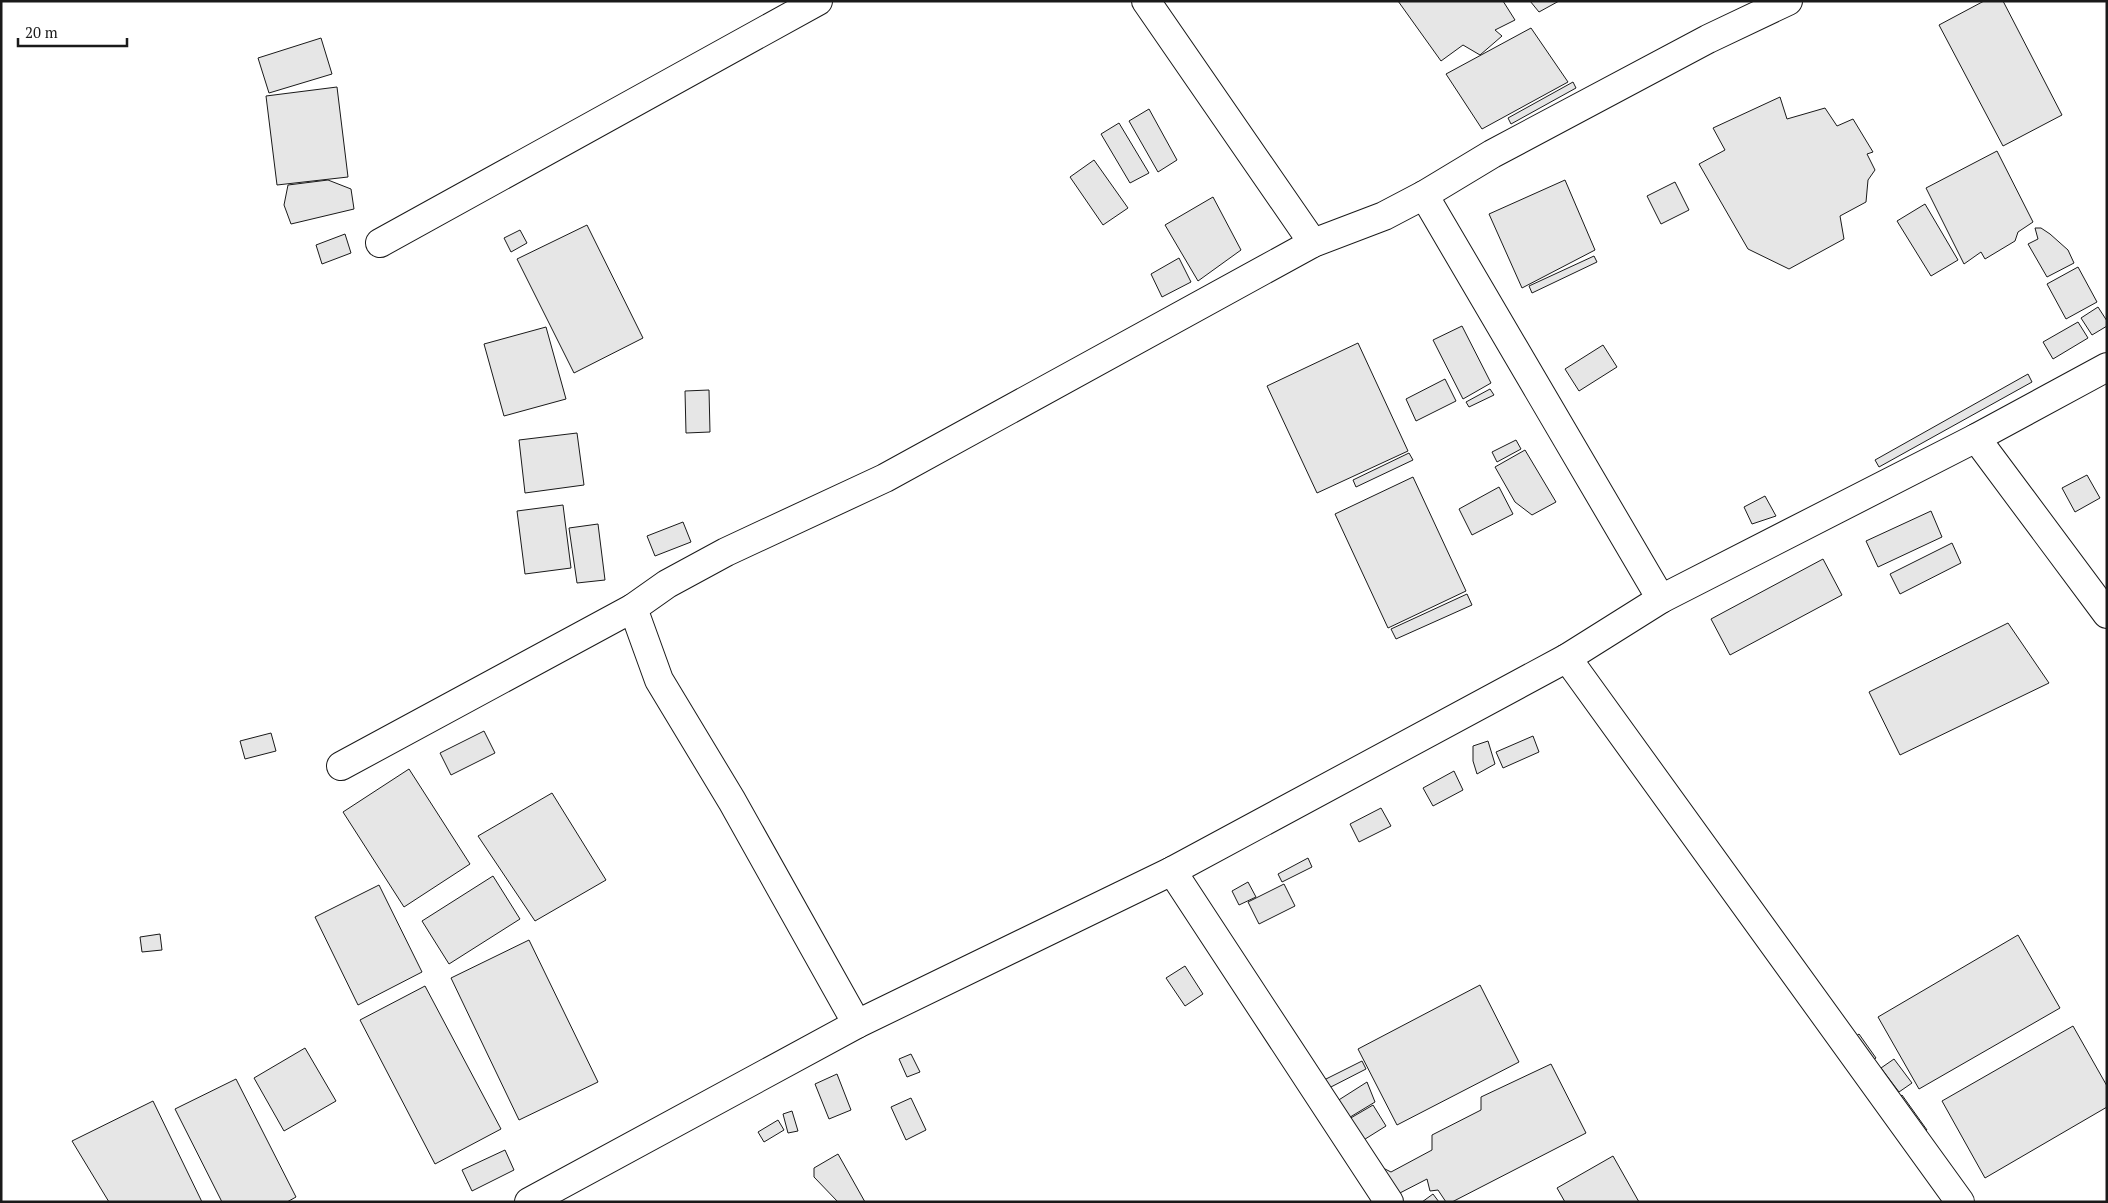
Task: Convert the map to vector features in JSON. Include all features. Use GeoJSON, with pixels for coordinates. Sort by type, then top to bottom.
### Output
{"type":"FeatureCollection","features":[{"type":"Feature","properties":{"kind":"street"},"geometry":{"type":"LineString","coordinates":[[380,243],[818,1]]}},
{"type":"Feature","properties":{"kind":"street"},"geometry":{"type":"LineString","coordinates":[[1146,1],[1313,243]]}},
{"type":"Feature","properties":{"kind":"street"},"geometry":{"type":"LineString","coordinates":[[341,766],[633,608],[667,584],[726,552],[885,478],[1313,243],[1384,216],[1424,195],[1492,154],[1708,39],[1788,1]]}},
{"type":"Feature","properties":{"kind":"street"},"geometry":{"type":"LineString","coordinates":[[1424,195],[1661,599]]}},
{"type":"Feature","properties":{"kind":"street"},"geometry":{"type":"LineString","coordinates":[[529,1202],[857,1024],[1172,871],[1567,658],[1661,599],[1976,438],[2107,367]]}},
{"type":"Feature","properties":{"kind":"street"},"geometry":{"type":"LineString","coordinates":[[1976,438],[2107,614]]}},
{"type":"Feature","properties":{"kind":"street"},"geometry":{"type":"LineString","coordinates":[[633,608],[659,680],[732,801],[857,1024]]}},
{"type":"Feature","properties":{"kind":"street"},"geometry":{"type":"LineString","coordinates":[[1567,658],[1960,1202]]}},
{"type":"Feature","properties":{"kind":"street"},"geometry":{"type":"LineString","coordinates":[[1172,871],[1389,1202]]}},
{"type":"Feature","properties":{"kind":"building"},"geometry":{"type":"Polygon","coordinates":[[[1398,1],[1503,1],[1515,20],[1495,30],[1502,36],[1480,55],[1463,45],[1441,61],[1398,1]]]}},
{"type":"Feature","properties":{"kind":"building"},"geometry":{"type":"Polygon","coordinates":[[[1530,1],[1559,1],[1539,12],[1530,1]]]}},
{"type":"Feature","properties":{"kind":"building"},"geometry":{"type":"Polygon","coordinates":[[[1984,1],[2003,1],[2062,115],[2003,146],[1939,25],[1984,1]]]}},
{"type":"Feature","properties":{"kind":"building"},"geometry":{"type":"Polygon","coordinates":[[[1531,28],[1568,82],[1482,129],[1446,74],[1531,28]]]}},
{"type":"Feature","properties":{"kind":"building"},"geometry":{"type":"Polygon","coordinates":[[[321,38],[332,74],[269,93],[258,58],[321,38]]]}},
{"type":"Feature","properties":{"kind":"building"},"geometry":{"type":"Polygon","coordinates":[[[1573,82],[1576,88],[1511,124],[1508,118],[1573,82]]]}},
{"type":"Feature","properties":{"kind":"building"},"geometry":{"type":"Polygon","coordinates":[[[337,87],[348,177],[277,185],[266,96],[337,87]]]}},
{"type":"Feature","properties":{"kind":"building"},"geometry":{"type":"Polygon","coordinates":[[[1780,97],[1787,119],[1825,108],[1837,126],[1853,119],[1873,152],[1867,154],[1875,170],[1868,180],[1866,202],[1840,216],[1844,239],[1789,269],[1748,249],[1699,164],[1725,150],[1713,128],[1780,97]]]}},
{"type":"Feature","properties":{"kind":"building"},"geometry":{"type":"Polygon","coordinates":[[[1149,109],[1177,160],[1158,172],[1129,121],[1149,109]]]}},
{"type":"Feature","properties":{"kind":"building"},"geometry":{"type":"Polygon","coordinates":[[[1119,123],[1149,173],[1130,183],[1101,134],[1119,123]]]}},
{"type":"Feature","properties":{"kind":"building"},"geometry":{"type":"Polygon","coordinates":[[[1997,151],[2033,222],[2018,232],[2015,241],[1985,259],[1981,252],[1964,264],[1926,188],[1997,151]]]}},
{"type":"Feature","properties":{"kind":"building"},"geometry":{"type":"Polygon","coordinates":[[[1094,160],[1128,208],[1103,225],[1070,177],[1094,160]]]}},
{"type":"Feature","properties":{"kind":"building"},"geometry":{"type":"Polygon","coordinates":[[[328,180],[351,189],[354,209],[291,224],[284,205],[288,185],[328,180]]]}},
{"type":"Feature","properties":{"kind":"building"},"geometry":{"type":"Polygon","coordinates":[[[1565,180],[1595,250],[1522,288],[1489,214],[1565,180]]]}},
{"type":"Feature","properties":{"kind":"building"},"geometry":{"type":"Polygon","coordinates":[[[1675,182],[1689,210],[1661,224],[1647,196],[1675,182]]]}},
{"type":"Feature","properties":{"kind":"building"},"geometry":{"type":"Polygon","coordinates":[[[1213,197],[1241,250],[1198,281],[1165,225],[1213,197]]]}},
{"type":"Feature","properties":{"kind":"building"},"geometry":{"type":"Polygon","coordinates":[[[1925,204],[1958,260],[1931,276],[1897,221],[1925,204]]]}},
{"type":"Feature","properties":{"kind":"building"},"geometry":{"type":"Polygon","coordinates":[[[587,225],[643,338],[574,373],[517,259],[587,225]]]}},
{"type":"Feature","properties":{"kind":"building"},"geometry":{"type":"Polygon","coordinates":[[[2035,228],[2041,228],[2050,234],[2068,250],[2074,263],[2047,277],[2028,244],[2038,239],[2035,228]]]}},
{"type":"Feature","properties":{"kind":"building"},"geometry":{"type":"Polygon","coordinates":[[[520,230],[527,243],[511,252],[504,238],[520,230]]]}},
{"type":"Feature","properties":{"kind":"building"},"geometry":{"type":"Polygon","coordinates":[[[345,234],[351,253],[322,264],[316,245],[345,234]]]}},
{"type":"Feature","properties":{"kind":"building"},"geometry":{"type":"Polygon","coordinates":[[[1594,256],[1597,262],[1532,293],[1529,286],[1594,256]]]}},
{"type":"Feature","properties":{"kind":"building"},"geometry":{"type":"Polygon","coordinates":[[[1179,258],[1191,282],[1162,297],[1151,274],[1179,258]]]}},
{"type":"Feature","properties":{"kind":"building"},"geometry":{"type":"Polygon","coordinates":[[[2078,267],[2097,302],[2066,319],[2047,284],[2078,267]]]}},
{"type":"Feature","properties":{"kind":"building"},"geometry":{"type":"Polygon","coordinates":[[[2098,307],[2107,321],[2107,326],[2092,335],[2081,318],[2098,307]]]}},
{"type":"Feature","properties":{"kind":"building"},"geometry":{"type":"Polygon","coordinates":[[[2078,322],[2088,338],[2053,359],[2043,342],[2078,322]]]}},
{"type":"Feature","properties":{"kind":"building"},"geometry":{"type":"Polygon","coordinates":[[[1462,326],[1491,383],[1463,399],[1433,340],[1462,326]]]}},
{"type":"Feature","properties":{"kind":"building"},"geometry":{"type":"Polygon","coordinates":[[[546,327],[566,399],[504,416],[484,344],[546,327]]]}},
{"type":"Feature","properties":{"kind":"building"},"geometry":{"type":"Polygon","coordinates":[[[1358,343],[1408,451],[1317,493],[1267,386],[1358,343]]]}},
{"type":"Feature","properties":{"kind":"building"},"geometry":{"type":"Polygon","coordinates":[[[1603,345],[1617,367],[1579,391],[1565,369],[1603,345]]]}},
{"type":"Feature","properties":{"kind":"building"},"geometry":{"type":"Polygon","coordinates":[[[2028,374],[2032,382],[1879,467],[1875,460],[2028,374]]]}},
{"type":"Feature","properties":{"kind":"building"},"geometry":{"type":"Polygon","coordinates":[[[1445,379],[1456,401],[1416,421],[1406,399],[1445,379]]]}},
{"type":"Feature","properties":{"kind":"building"},"geometry":{"type":"Polygon","coordinates":[[[1490,389],[1494,395],[1469,407],[1466,402],[1490,389]]]}},
{"type":"Feature","properties":{"kind":"building"},"geometry":{"type":"Polygon","coordinates":[[[709,390],[710,432],[686,433],[685,391],[709,390]]]}},
{"type":"Feature","properties":{"kind":"building"},"geometry":{"type":"Polygon","coordinates":[[[577,433],[584,485],[525,493],[519,440],[577,433]]]}},
{"type":"Feature","properties":{"kind":"building"},"geometry":{"type":"Polygon","coordinates":[[[1516,440],[1521,449],[1497,462],[1492,452],[1516,440]]]}},
{"type":"Feature","properties":{"kind":"building"},"geometry":{"type":"Polygon","coordinates":[[[1525,450],[1556,502],[1532,515],[1515,502],[1495,467],[1525,450]]]}},
{"type":"Feature","properties":{"kind":"building"},"geometry":{"type":"Polygon","coordinates":[[[1409,453],[1413,460],[1356,487],[1353,480],[1409,453]]]}},
{"type":"Feature","properties":{"kind":"building"},"geometry":{"type":"Polygon","coordinates":[[[2087,475],[2100,498],[2075,512],[2062,488],[2087,475]]]}},
{"type":"Feature","properties":{"kind":"building"},"geometry":{"type":"Polygon","coordinates":[[[1413,477],[1466,591],[1388,628],[1335,514],[1413,477]]]}},
{"type":"Feature","properties":{"kind":"building"},"geometry":{"type":"Polygon","coordinates":[[[1499,487],[1513,514],[1472,535],[1459,509],[1499,487]]]}},
{"type":"Feature","properties":{"kind":"building"},"geometry":{"type":"Polygon","coordinates":[[[1765,496],[1776,516],[1752,524],[1744,507],[1765,496]]]}},
{"type":"Feature","properties":{"kind":"building"},"geometry":{"type":"Polygon","coordinates":[[[563,505],[571,568],[525,574],[517,511],[563,505]]]}},
{"type":"Feature","properties":{"kind":"building"},"geometry":{"type":"Polygon","coordinates":[[[1931,511],[1942,537],[1878,567],[1866,541],[1931,511]]]}},
{"type":"Feature","properties":{"kind":"building"},"geometry":{"type":"Polygon","coordinates":[[[683,522],[691,542],[655,556],[647,536],[683,522]]]}},
{"type":"Feature","properties":{"kind":"building"},"geometry":{"type":"Polygon","coordinates":[[[598,524],[605,580],[577,583],[569,528],[598,524]]]}},
{"type":"Feature","properties":{"kind":"building"},"geometry":{"type":"Polygon","coordinates":[[[1952,543],[1961,563],[1900,594],[1890,574],[1952,543]]]}},
{"type":"Feature","properties":{"kind":"building"},"geometry":{"type":"Polygon","coordinates":[[[1823,559],[1842,595],[1730,655],[1711,619],[1823,559]]]}},
{"type":"Feature","properties":{"kind":"building"},"geometry":{"type":"Polygon","coordinates":[[[1467,594],[1472,605],[1396,639],[1391,629],[1467,594]]]}},
{"type":"Feature","properties":{"kind":"building"},"geometry":{"type":"Polygon","coordinates":[[[2008,623],[2049,683],[1900,755],[1869,692],[2008,623]]]}},
{"type":"Feature","properties":{"kind":"building"},"geometry":{"type":"Polygon","coordinates":[[[484,731],[495,753],[451,775],[440,753],[484,731]]]}},
{"type":"Feature","properties":{"kind":"building"},"geometry":{"type":"Polygon","coordinates":[[[271,733],[276,751],[245,759],[240,741],[271,733]]]}},
{"type":"Feature","properties":{"kind":"building"},"geometry":{"type":"Polygon","coordinates":[[[1533,736],[1539,752],[1503,768],[1496,752],[1533,736]]]}},
{"type":"Feature","properties":{"kind":"building"},"geometry":{"type":"Polygon","coordinates":[[[1488,741],[1495,764],[1477,774],[1473,761],[1473,746],[1488,741]]]}},
{"type":"Feature","properties":{"kind":"building"},"geometry":{"type":"Polygon","coordinates":[[[409,769],[470,864],[404,907],[343,812],[409,769]]]}},
{"type":"Feature","properties":{"kind":"building"},"geometry":{"type":"Polygon","coordinates":[[[1454,771],[1463,790],[1433,806],[1423,788],[1454,771]]]}},
{"type":"Feature","properties":{"kind":"building"},"geometry":{"type":"Polygon","coordinates":[[[552,793],[606,880],[535,921],[478,836],[552,793]]]}},
{"type":"Feature","properties":{"kind":"building"},"geometry":{"type":"Polygon","coordinates":[[[1381,808],[1391,826],[1359,842],[1350,824],[1381,808]]]}},
{"type":"Feature","properties":{"kind":"building"},"geometry":{"type":"Polygon","coordinates":[[[1308,858],[1312,867],[1282,882],[1278,874],[1308,858]]]}},
{"type":"Feature","properties":{"kind":"building"},"geometry":{"type":"Polygon","coordinates":[[[493,876],[520,919],[449,964],[422,921],[493,876]]]}},
{"type":"Feature","properties":{"kind":"building"},"geometry":{"type":"Polygon","coordinates":[[[1248,882],[1256,897],[1239,905],[1232,891],[1248,882]]]}},
{"type":"Feature","properties":{"kind":"building"},"geometry":{"type":"Polygon","coordinates":[[[1284,884],[1295,906],[1259,924],[1248,902],[1284,884]]]}},
{"type":"Feature","properties":{"kind":"building"},"geometry":{"type":"Polygon","coordinates":[[[379,885],[422,972],[358,1005],[315,917],[379,885]]]}},
{"type":"Feature","properties":{"kind":"building"},"geometry":{"type":"Polygon","coordinates":[[[160,934],[162,950],[142,952],[140,937],[160,934]]]}},
{"type":"Feature","properties":{"kind":"building"},"geometry":{"type":"Polygon","coordinates":[[[2018,935],[2060,1008],[1919,1089],[1878,1017],[2018,935]]]}},
{"type":"Feature","properties":{"kind":"building"},"geometry":{"type":"Polygon","coordinates":[[[529,940],[598,1082],[519,1120],[451,978],[529,940]]]}},
{"type":"Feature","properties":{"kind":"building"},"geometry":{"type":"Polygon","coordinates":[[[1185,966],[1203,994],[1185,1006],[1166,978],[1185,966]]]}},
{"type":"Feature","properties":{"kind":"building"},"geometry":{"type":"Polygon","coordinates":[[[1480,985],[1519,1062],[1397,1125],[1358,1049],[1480,985]]]}},
{"type":"Feature","properties":{"kind":"building"},"geometry":{"type":"Polygon","coordinates":[[[425,986],[501,1129],[435,1164],[360,1020],[425,986]]]}},
{"type":"Feature","properties":{"kind":"building"},"geometry":{"type":"Polygon","coordinates":[[[2073,1026],[2107,1086],[2107,1107],[1985,1178],[1942,1101],[2073,1026]]]}},
{"type":"Feature","properties":{"kind":"building"},"geometry":{"type":"Polygon","coordinates":[[[1859,1034],[1876,1058],[1865,1065],[1848,1042],[1859,1034]]]}},
{"type":"Feature","properties":{"kind":"building"},"geometry":{"type":"Polygon","coordinates":[[[305,1048],[336,1101],[284,1131],[254,1078],[305,1048]]]}},
{"type":"Feature","properties":{"kind":"building"},"geometry":{"type":"Polygon","coordinates":[[[911,1054],[920,1072],[907,1077],[899,1059],[911,1054]]]}},
{"type":"Feature","properties":{"kind":"building"},"geometry":{"type":"Polygon","coordinates":[[[1894,1059],[1912,1083],[1899,1092],[1881,1068],[1894,1059]]]}},
{"type":"Feature","properties":{"kind":"building"},"geometry":{"type":"Polygon","coordinates":[[[1362,1061],[1366,1069],[1327,1089],[1322,1081],[1362,1061]]]}},
{"type":"Feature","properties":{"kind":"building"},"geometry":{"type":"Polygon","coordinates":[[[1551,1064],[1586,1133],[1452,1202],[1446,1202],[1438,1190],[1430,1191],[1427,1179],[1396,1195],[1383,1168],[1391,1172],[1432,1150],[1432,1135],[1481,1110],[1481,1097],[1551,1064]]]}},
{"type":"Feature","properties":{"kind":"building"},"geometry":{"type":"Polygon","coordinates":[[[837,1074],[851,1110],[829,1119],[815,1084],[837,1074]]]}},
{"type":"Feature","properties":{"kind":"building"},"geometry":{"type":"Polygon","coordinates":[[[236,1079],[296,1197],[287,1202],[222,1202],[175,1109],[236,1079]]]}},
{"type":"Feature","properties":{"kind":"building"},"geometry":{"type":"Polygon","coordinates":[[[1367,1082],[1375,1102],[1347,1119],[1334,1103],[1367,1082]]]}},
{"type":"Feature","properties":{"kind":"building"},"geometry":{"type":"Polygon","coordinates":[[[1902,1095],[1927,1130],[1919,1137],[1893,1102],[1902,1095]]]}},
{"type":"Feature","properties":{"kind":"building"},"geometry":{"type":"Polygon","coordinates":[[[911,1098],[926,1130],[906,1140],[891,1107],[911,1098]]]}},
{"type":"Feature","properties":{"kind":"building"},"geometry":{"type":"Polygon","coordinates":[[[153,1101],[202,1202],[109,1202],[72,1141],[153,1101]]]}},
{"type":"Feature","properties":{"kind":"building"},"geometry":{"type":"Polygon","coordinates":[[[1373,1105],[1386,1126],[1362,1141],[1349,1119],[1373,1105]]]}},
{"type":"Feature","properties":{"kind":"building"},"geometry":{"type":"Polygon","coordinates":[[[792,1111],[798,1131],[788,1133],[783,1114],[792,1111]]]}},
{"type":"Feature","properties":{"kind":"building"},"geometry":{"type":"Polygon","coordinates":[[[778,1120],[784,1130],[764,1142],[758,1132],[778,1120]]]}},
{"type":"Feature","properties":{"kind":"building"},"geometry":{"type":"Polygon","coordinates":[[[505,1150],[514,1170],[472,1191],[462,1170],[505,1150]]]}},
{"type":"Feature","properties":{"kind":"building"},"geometry":{"type":"Polygon","coordinates":[[[838,1154],[865,1202],[838,1202],[814,1177],[814,1168],[838,1154]]]}},
{"type":"Feature","properties":{"kind":"building"},"geometry":{"type":"Polygon","coordinates":[[[1613,1156],[1639,1202],[1565,1202],[1557,1188],[1613,1156]]]}},
{"type":"Feature","properties":{"kind":"building"},"geometry":{"type":"Polygon","coordinates":[[[1433,1194],[1439,1202],[1422,1202],[1433,1194]]]}}]}
